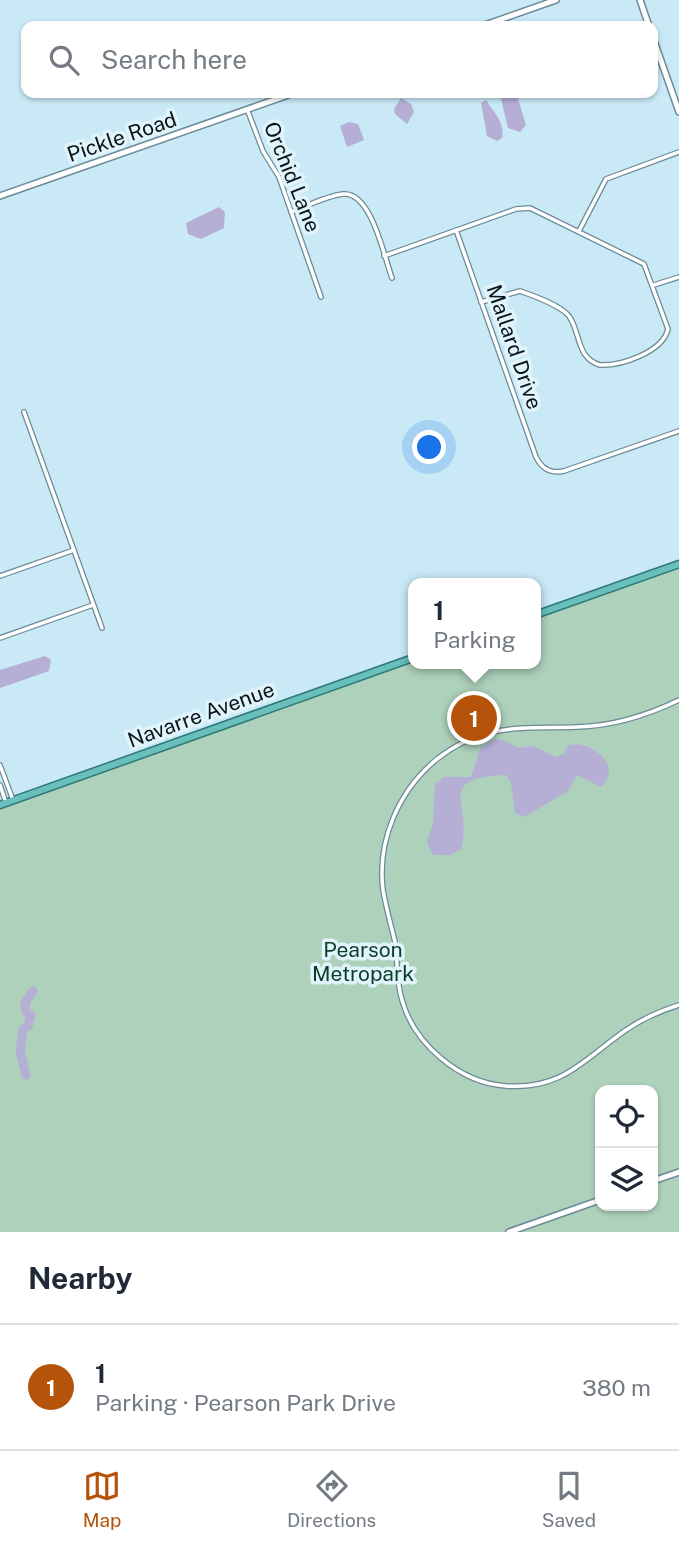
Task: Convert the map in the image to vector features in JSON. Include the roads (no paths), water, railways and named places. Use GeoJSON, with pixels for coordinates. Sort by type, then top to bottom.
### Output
{"type":"FeatureCollection","features":[{"type":"Feature","properties":{"kind":"highway"},"geometry":{"type":"LineString","coordinates":[[541,613],[679,564]]}},
{"type":"Feature","properties":{"kind":"highway","name":"Navarre Avenue"},"geometry":{"type":"LineString","coordinates":[[6,803],[408,660]]}},
{"type":"Feature","properties":{"kind":"street"},"geometry":{"type":"LineString","coordinates":[[496,21],[556,0]]}},
{"type":"Feature","properties":{"kind":"street"},"geometry":{"type":"LineString","coordinates":[[639,0],[647,21]]}},
{"type":"Feature","properties":{"kind":"street"},"geometry":{"type":"LineString","coordinates":[[658,52],[679,112]]}},
{"type":"Feature","properties":{"kind":"street","name":"Pickle Road"},"geometry":{"type":"LineString","coordinates":[[0,196],[279,98]]}},
{"type":"Feature","properties":{"kind":"street","name":"Orchid Lane"},"geometry":{"type":"LineString","coordinates":[[247,109],[291,212],[321,297]]}},
{"type":"Feature","properties":{"kind":"street"},"geometry":{"type":"LineString","coordinates":[[579,231],[606,179],[679,152]]}},
{"type":"Feature","properties":{"kind":"street"},"geometry":{"type":"LineString","coordinates":[[291,212],[342,194],[359,198],[366,206],[392,278]]}},
{"type":"Feature","properties":{"kind":"street"},"geometry":{"type":"LineString","coordinates":[[384,256],[527,208],[640,260],[648,268],[667,322],[665,339],[656,348],[606,366],[597,365],[586,357],[570,318],[560,309],[520,291],[481,302]]}},
{"type":"Feature","properties":{"kind":"street","name":"Mallard Drive"},"geometry":{"type":"LineString","coordinates":[[456,230],[536,457],[547,470],[564,471],[679,431]]}},
{"type":"Feature","properties":{"kind":"street"},"geometry":{"type":"LineString","coordinates":[[654,285],[679,276]]}},
{"type":"Feature","properties":{"kind":"street"},"geometry":{"type":"LineString","coordinates":[[24,412],[102,628]]}},
{"type":"Feature","properties":{"kind":"street"},"geometry":{"type":"LineString","coordinates":[[0,576],[74,550]]}},
{"type":"Feature","properties":{"kind":"street"},"geometry":{"type":"LineString","coordinates":[[0,638],[93,605]]}},
{"type":"Feature","properties":{"kind":"street"},"geometry":{"type":"LineString","coordinates":[[679,700],[614,722],[577,727],[524,726],[496,730],[451,749],[418,777],[401,801],[388,831],[382,871],[404,1008],[430,1047],[464,1074],[506,1086],[551,1082],[576,1070],[638,1023],[679,1005]]}},
{"type":"Feature","properties":{"kind":"street"},"geometry":{"type":"LineString","coordinates":[[0,765],[6,803]]}},
{"type":"Feature","properties":{"kind":"street"},"geometry":{"type":"LineString","coordinates":[[0,785],[6,803]]}},
{"type":"Feature","properties":{"kind":"street"},"geometry":{"type":"LineString","coordinates":[[658,1179],[679,1172]]}},
{"type":"Feature","properties":{"kind":"street"},"geometry":{"type":"LineString","coordinates":[[509,1232],[595,1202]]}},
{"type":"Feature","properties":{"kind":"waterway"},"geometry":{"type":"LineString","coordinates":[[26,1075],[20,1051],[23,1029],[28,1026],[31,1015],[26,1012],[25,1003],[33,991]]}},
{"type":"Feature","properties":{"kind":"place","name":"1"},"geometry":{"type":"Point","coordinates":[474,718]}},
{"type":"Feature","properties":{"kind":"park label","name":"Pearson Metropark"},"geometry":{"type":"Point","coordinates":[363,962]}}]}
